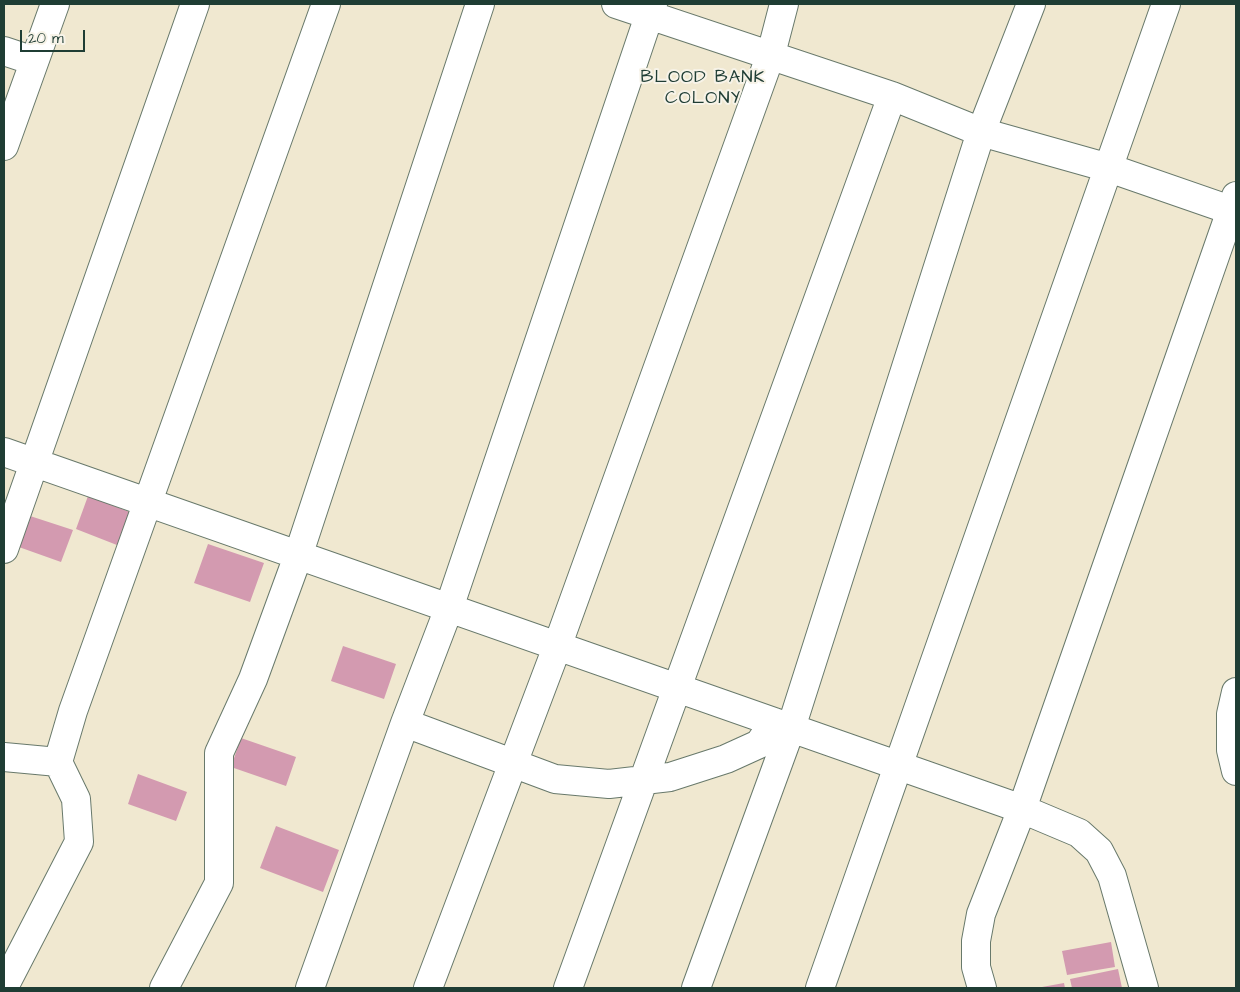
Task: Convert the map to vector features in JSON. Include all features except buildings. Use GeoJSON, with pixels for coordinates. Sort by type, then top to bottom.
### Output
{"type":"FeatureCollection","features":[{"type":"Feature","properties":{"kind":"street"},"geometry":{"type":"LineString","coordinates":[[4,146],[55,4]]}},
{"type":"Feature","properties":{"kind":"street"},"geometry":{"type":"LineString","coordinates":[[4,549],[195,4]]}},
{"type":"Feature","properties":{"kind":"street"},"geometry":{"type":"LineString","coordinates":[[4,987],[79,842],[76,799],[58,762],[73,711],[326,4]]}},
{"type":"Feature","properties":{"kind":"street"},"geometry":{"type":"LineString","coordinates":[[164,988],[219,883],[219,753],[253,679],[298,556],[480,4]]}},
{"type":"Feature","properties":{"kind":"street"},"geometry":{"type":"LineString","coordinates":[[616,4],[651,10],[892,96],[981,132],[1235,206],[1022,809],[981,914],[976,941],[976,967],[982,988]]}},
{"type":"Feature","properties":{"kind":"street"},"geometry":{"type":"LineString","coordinates":[[428,988],[557,647],[771,54],[784,4]]}},
{"type":"Feature","properties":{"kind":"street"},"geometry":{"type":"LineString","coordinates":[[696,988],[981,132],[1031,4]]}},
{"type":"Feature","properties":{"kind":"street"},"geometry":{"type":"LineString","coordinates":[[820,988],[900,766],[1166,4]]}},
{"type":"Feature","properties":{"kind":"street"},"geometry":{"type":"LineString","coordinates":[[310,988],[405,723],[449,608],[651,10]]}},
{"type":"Feature","properties":{"kind":"street"},"geometry":{"type":"LineString","coordinates":[[4,51],[34,61]]}},
{"type":"Feature","properties":{"kind":"street"},"geometry":{"type":"LineString","coordinates":[[568,988],[645,781],[892,96]]}},
{"type":"Feature","properties":{"kind":"street"},"geometry":{"type":"LineString","coordinates":[[4,452],[1022,809],[1079,833],[1099,852],[1112,876],[1144,988]]}},
{"type":"Feature","properties":{"kind":"street"},"geometry":{"type":"LineString","coordinates":[[1236,692],[1231,714],[1231,750],[1236,771]]}},
{"type":"Feature","properties":{"kind":"street"},"geometry":{"type":"LineString","coordinates":[[405,723],[555,779],[609,784],[645,781],[670,776],[726,758],[759,744],[782,725]]}},
{"type":"Feature","properties":{"kind":"street"},"geometry":{"type":"LineString","coordinates":[[4,757],[58,762]]}},
{"type":"Feature","properties":{"kind":"district","name":"BLOOD BANK COLONY"},"geometry":{"type":"Point","coordinates":[703,88]}}]}
